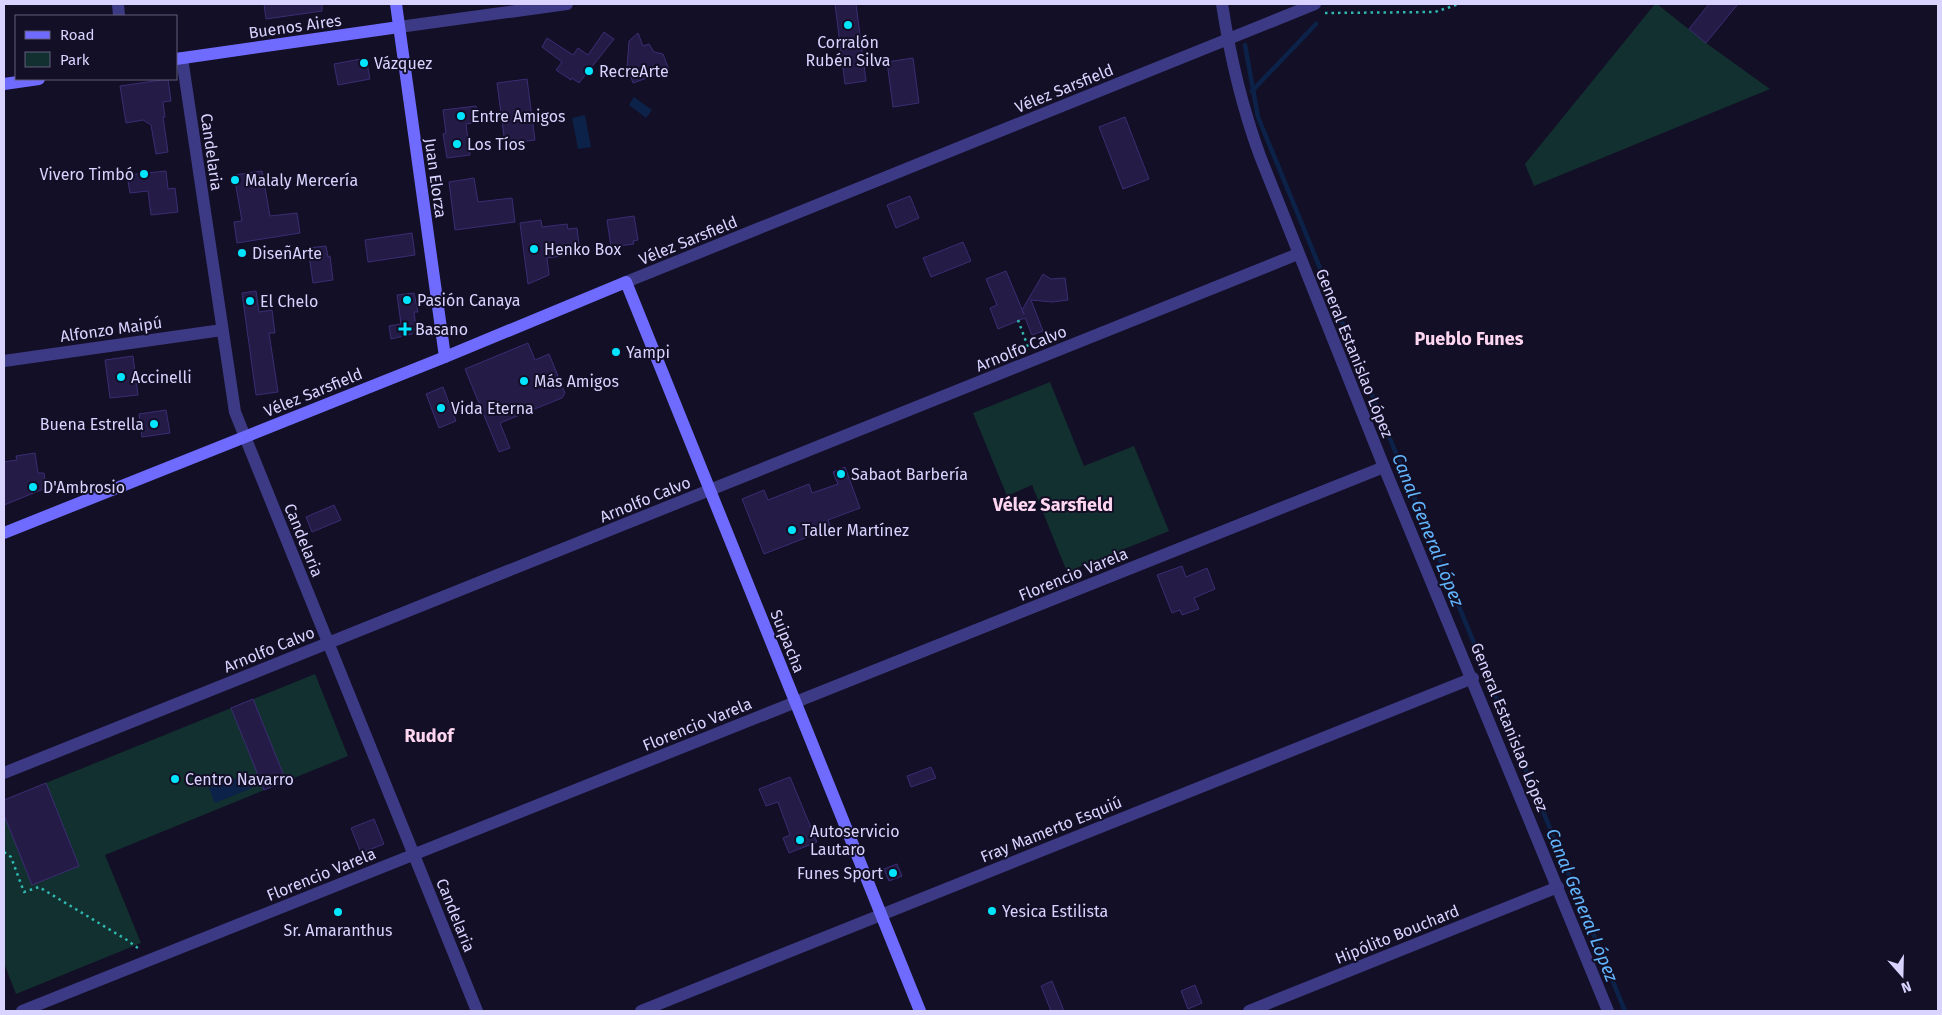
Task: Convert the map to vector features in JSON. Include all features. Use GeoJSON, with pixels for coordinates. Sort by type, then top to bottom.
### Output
{"type":"FeatureCollection","features":[{"type":"Feature","properties":{"kind":"main road","name":"Juan Elorza"},"geometry":{"type":"LineString","coordinates":[[396,4],[445,357]]}},
{"type":"Feature","properties":{"kind":"main road","name":"Buenos Aires"},"geometry":{"type":"LineString","coordinates":[[179,59],[399,27]]}},
{"type":"Feature","properties":{"kind":"main road"},"geometry":{"type":"LineString","coordinates":[[4,84],[32,80]]}},
{"type":"Feature","properties":{"kind":"main road","name":"Vélez Sarsfield"},"geometry":{"type":"LineString","coordinates":[[4,533],[445,357],[626,282]]}},
{"type":"Feature","properties":{"kind":"main road","name":"Suipacha"},"geometry":{"type":"LineString","coordinates":[[626,282],[920,1011]]}},
{"type":"Feature","properties":{"kind":"street","name":"Buenos Aires"},"geometry":{"type":"LineString","coordinates":[[399,27],[567,4]]}},
{"type":"Feature","properties":{"kind":"street","name":"General Estanislao López"},"geometry":{"type":"LineString","coordinates":[[1222,4],[1227,40],[1245,115],[1298,254],[1608,1011]]}},
{"type":"Feature","properties":{"kind":"street","name":"Vélez Sarsfield"},"geometry":{"type":"LineString","coordinates":[[626,282],[1316,4]]}},
{"type":"Feature","properties":{"kind":"street","name":"Candelaria"},"geometry":{"type":"LineString","coordinates":[[179,59],[235,412],[477,1011]]}},
{"type":"Feature","properties":{"kind":"street","name":"Arnolfo Calvo"},"geometry":{"type":"LineString","coordinates":[[4,773],[1298,254]]}},
{"type":"Feature","properties":{"kind":"street","name":"Alfonzo Maipú"},"geometry":{"type":"LineString","coordinates":[[4,361],[222,330]]}},
{"type":"Feature","properties":{"kind":"street","name":"Florencio Varela"},"geometry":{"type":"LineString","coordinates":[[22,1011],[1384,467]]}},
{"type":"Feature","properties":{"kind":"street","name":"Fray Mamerto Esquiú"},"geometry":{"type":"LineString","coordinates":[[641,1011],[1473,678]]}},
{"type":"Feature","properties":{"kind":"street","name":"Hipólito Bouchard"},"geometry":{"type":"LineString","coordinates":[[1249,1011],[1558,887]]}},
{"type":"Feature","properties":{"kind":"path"},"geometry":{"type":"LineString","coordinates":[[1301,10],[1334,13],[1435,12],[1459,4]]}},
{"type":"Feature","properties":{"kind":"path"},"geometry":{"type":"LineString","coordinates":[[1018,320],[1034,360]]}},
{"type":"Feature","properties":{"kind":"path"},"geometry":{"type":"LineString","coordinates":[[4,852],[11,857],[24,892],[39,887],[128,940],[152,959]]}},
{"type":"Feature","properties":{"kind":"green space"},"geometry":{"type":"Polygon","coordinates":[[[1655,4],[1770,89],[1534,186],[1525,164],[1655,4]]]}},
{"type":"Feature","properties":{"kind":"green space"},"geometry":{"type":"Polygon","coordinates":[[[1050,382],[1084,466],[1134,446],[1169,531],[1067,572],[1032,485],[1007,496],[973,413],[1050,382]]]}},
{"type":"Feature","properties":{"kind":"green space","name":"Centro Navarro"},"geometry":{"type":"Polygon","coordinates":[[[315,674],[348,756],[105,855],[141,943],[16,994],[4,963],[4,800],[315,674]]]}},
{"type":"Feature","properties":{"kind":"water"},"geometry":{"type":"Polygon","coordinates":[[[634,97],[652,110],[646,118],[629,105],[634,97]]]}},
{"type":"Feature","properties":{"kind":"water"},"geometry":{"type":"Polygon","coordinates":[[[585,115],[591,147],[578,149],[572,118],[585,115]]]}},
{"type":"Feature","properties":{"kind":"water"},"geometry":{"type":"Polygon","coordinates":[[[247,774],[252,788],[215,803],[209,788],[247,774]]]}},
{"type":"Feature","properties":{"kind":"building"},"geometry":{"type":"Polygon","coordinates":[[[264,4],[322,4],[322,11],[266,19],[264,4]]]}},
{"type":"Feature","properties":{"kind":"building"},"geometry":{"type":"Polygon","coordinates":[[[835,4],[856,4],[866,81],[845,84],[835,4]]]}},
{"type":"Feature","properties":{"kind":"building"},"geometry":{"type":"Polygon","coordinates":[[[1709,4],[1738,4],[1706,43],[1689,29],[1709,4]]]}},
{"type":"Feature","properties":{"kind":"building"},"geometry":{"type":"Polygon","coordinates":[[[604,32],[614,39],[579,83],[556,70],[562,62],[542,47],[547,38],[573,55],[578,48],[588,55],[604,32]]]}},
{"type":"Feature","properties":{"kind":"building"},"geometry":{"type":"Polygon","coordinates":[[[638,33],[643,46],[649,44],[654,52],[663,54],[669,70],[633,83],[627,67],[629,41],[638,33]]]}},
{"type":"Feature","properties":{"kind":"building"},"geometry":{"type":"Polygon","coordinates":[[[366,58],[370,79],[338,85],[334,64],[366,58]]]}},
{"type":"Feature","properties":{"kind":"building"},"geometry":{"type":"Polygon","coordinates":[[[913,58],[919,103],[893,107],[887,62],[913,58]]]}},
{"type":"Feature","properties":{"kind":"building"},"geometry":{"type":"Polygon","coordinates":[[[527,79],[535,140],[505,144],[497,83],[527,79]]]}},
{"type":"Feature","properties":{"kind":"building"},"geometry":{"type":"Polygon","coordinates":[[[168,80],[171,101],[163,102],[168,152],[156,154],[151,125],[143,120],[126,123],[120,86],[168,80]]]}},
{"type":"Feature","properties":{"kind":"building"},"geometry":{"type":"Polygon","coordinates":[[[476,106],[478,122],[466,124],[470,155],[447,158],[443,134],[446,133],[443,110],[476,106]]]}},
{"type":"Feature","properties":{"kind":"building"},"geometry":{"type":"Polygon","coordinates":[[[1125,117],[1149,179],[1123,189],[1099,127],[1125,117]]]}},
{"type":"Feature","properties":{"kind":"building"},"geometry":{"type":"Polygon","coordinates":[[[166,171],[168,189],[175,188],[178,212],[151,215],[148,191],[130,193],[127,175],[166,171]]]}},
{"type":"Feature","properties":{"kind":"building"},"geometry":{"type":"Polygon","coordinates":[[[262,171],[270,216],[297,213],[300,233],[237,243],[234,222],[242,221],[234,175],[262,171]]]}},
{"type":"Feature","properties":{"kind":"building"},"geometry":{"type":"Polygon","coordinates":[[[474,178],[478,202],[512,198],[515,222],[455,230],[449,182],[474,178]]]}},
{"type":"Feature","properties":{"kind":"building"},"geometry":{"type":"Polygon","coordinates":[[[910,196],[919,218],[896,228],[887,205],[910,196]]]}},
{"type":"Feature","properties":{"kind":"building"},"geometry":{"type":"Polygon","coordinates":[[[634,216],[638,240],[633,241],[634,244],[611,247],[607,220],[634,216]]]}},
{"type":"Feature","properties":{"kind":"building"},"geometry":{"type":"Polygon","coordinates":[[[541,220],[542,227],[567,224],[568,229],[577,228],[580,252],[547,258],[549,275],[528,284],[520,223],[541,220]]]}},
{"type":"Feature","properties":{"kind":"building"},"geometry":{"type":"Polygon","coordinates":[[[412,233],[415,255],[368,262],[365,240],[412,233]]]}},
{"type":"Feature","properties":{"kind":"building"},"geometry":{"type":"Polygon","coordinates":[[[963,242],[971,261],[931,277],[923,258],[963,242]]]}},
{"type":"Feature","properties":{"kind":"building"},"geometry":{"type":"Polygon","coordinates":[[[326,246],[328,257],[330,256],[333,280],[313,283],[308,248],[326,246]]]}},
{"type":"Feature","properties":{"kind":"building"},"geometry":{"type":"Polygon","coordinates":[[[1006,271],[1022,310],[1043,274],[1051,279],[1065,278],[1068,300],[1052,302],[1031,300],[1043,331],[1032,335],[1025,318],[998,329],[990,308],[997,305],[986,279],[1006,271]]]}},
{"type":"Feature","properties":{"kind":"building"},"geometry":{"type":"Polygon","coordinates":[[[256,291],[259,312],[272,310],[275,333],[269,333],[278,392],[256,395],[242,293],[256,291]]]}},
{"type":"Feature","properties":{"kind":"building"},"geometry":{"type":"Polygon","coordinates":[[[414,293],[418,312],[414,312],[416,327],[412,334],[391,339],[389,326],[401,324],[397,295],[414,293]]]}},
{"type":"Feature","properties":{"kind":"building"},"geometry":{"type":"Polygon","coordinates":[[[528,343],[535,360],[549,354],[565,393],[562,398],[500,423],[510,448],[499,452],[465,369],[528,343]]]}},
{"type":"Feature","properties":{"kind":"building","name":"Accinelli"},"geometry":{"type":"Polygon","coordinates":[[[133,356],[138,395],[110,398],[105,360],[133,356]]]}},
{"type":"Feature","properties":{"kind":"building","name":"Vida Eterna"},"geometry":{"type":"Polygon","coordinates":[[[443,387],[456,421],[439,428],[426,394],[443,387]]]}},
{"type":"Feature","properties":{"kind":"building","name":"Buena Estrella"},"geometry":{"type":"Polygon","coordinates":[[[166,410],[170,433],[142,437],[139,414],[166,410]]]}},
{"type":"Feature","properties":{"kind":"building"},"geometry":{"type":"Polygon","coordinates":[[[35,453],[38,473],[44,473],[46,488],[4,505],[4,462],[17,460],[16,456],[35,453]]]}},
{"type":"Feature","properties":{"kind":"building"},"geometry":{"type":"Polygon","coordinates":[[[845,467],[860,508],[828,520],[831,528],[764,554],[742,499],[764,490],[768,500],[809,484],[812,493],[838,484],[833,472],[845,467]]]}},
{"type":"Feature","properties":{"kind":"building"},"geometry":{"type":"Polygon","coordinates":[[[334,505],[341,520],[312,532],[306,517],[334,505]]]}},
{"type":"Feature","properties":{"kind":"building"},"geometry":{"type":"Polygon","coordinates":[[[1182,566],[1186,577],[1207,568],[1215,589],[1194,598],[1199,609],[1182,615],[1180,610],[1172,613],[1157,575],[1182,566]]]}},
{"type":"Feature","properties":{"kind":"building"},"geometry":{"type":"Polygon","coordinates":[[[253,699],[286,781],[264,790],[231,708],[253,699]]]}},
{"type":"Feature","properties":{"kind":"building"},"geometry":{"type":"Polygon","coordinates":[[[931,767],[936,778],[911,787],[907,776],[931,767]]]}},
{"type":"Feature","properties":{"kind":"building"},"geometry":{"type":"Polygon","coordinates":[[[790,777],[817,842],[789,853],[783,838],[790,835],[778,802],[766,806],[759,789],[790,777]]]}},
{"type":"Feature","properties":{"kind":"building"},"geometry":{"type":"Polygon","coordinates":[[[46,783],[79,866],[32,885],[4,815],[4,800],[46,783]]]}},
{"type":"Feature","properties":{"kind":"building"},"geometry":{"type":"Polygon","coordinates":[[[374,819],[384,844],[361,853],[351,828],[374,819]]]}},
{"type":"Feature","properties":{"kind":"building","name":"Funes Sport"},"geometry":{"type":"Polygon","coordinates":[[[897,864],[902,876],[889,881],[884,869],[897,864]]]}},
{"type":"Feature","properties":{"kind":"building"},"geometry":{"type":"Polygon","coordinates":[[[1052,981],[1064,1011],[1051,1011],[1041,986],[1052,981]]]}},
{"type":"Feature","properties":{"kind":"building"},"geometry":{"type":"Polygon","coordinates":[[[1195,985],[1202,1003],[1188,1009],[1181,991],[1195,985]]]}},
{"type":"Feature","properties":{"kind":"waterway"},"geometry":{"type":"LineString","coordinates":[[1252,91],[1316,24]]}},
{"type":"Feature","properties":{"kind":"waterway","name":"Canal General López"},"geometry":{"type":"LineString","coordinates":[[1245,45],[1258,117],[1625,1011]]}},
{"type":"Feature","properties":{"kind":"place","name":"Corralón Rubén Silva"},"geometry":{"type":"Point","coordinates":[848,25]}},
{"type":"Feature","properties":{"kind":"place","name":"Vázquez"},"geometry":{"type":"Point","coordinates":[364,63]}},
{"type":"Feature","properties":{"kind":"place","name":"RecreArte"},"geometry":{"type":"Point","coordinates":[589,71]}},
{"type":"Feature","properties":{"kind":"place","name":"Entre Amigos"},"geometry":{"type":"Point","coordinates":[461,116]}},
{"type":"Feature","properties":{"kind":"place","name":"Los Tíos"},"geometry":{"type":"Point","coordinates":[457,144]}},
{"type":"Feature","properties":{"kind":"place","name":"Vivero Timbó"},"geometry":{"type":"Point","coordinates":[144,174]}},
{"type":"Feature","properties":{"kind":"place","name":"Malaly Mercería"},"geometry":{"type":"Point","coordinates":[235,180]}},
{"type":"Feature","properties":{"kind":"place","name":"Henko Box"},"geometry":{"type":"Point","coordinates":[534,249]}},
{"type":"Feature","properties":{"kind":"place","name":"DiseñArte"},"geometry":{"type":"Point","coordinates":[242,253]}},
{"type":"Feature","properties":{"kind":"place","name":"Pasión Canaya"},"geometry":{"type":"Point","coordinates":[407,300]}},
{"type":"Feature","properties":{"kind":"place","name":"El Chelo"},"geometry":{"type":"Point","coordinates":[250,301]}},
{"type":"Feature","properties":{"kind":"place","name":"Basano"},"geometry":{"type":"Point","coordinates":[405,329]}},
{"type":"Feature","properties":{"kind":"place","name":"Yampi"},"geometry":{"type":"Point","coordinates":[616,352]}},
{"type":"Feature","properties":{"kind":"place","name":"Accinelli"},"geometry":{"type":"Point","coordinates":[121,377]}},
{"type":"Feature","properties":{"kind":"place","name":"Más Amigos"},"geometry":{"type":"Point","coordinates":[524,381]}},
{"type":"Feature","properties":{"kind":"place","name":"Vida Eterna"},"geometry":{"type":"Point","coordinates":[441,408]}},
{"type":"Feature","properties":{"kind":"place","name":"Buena Estrella"},"geometry":{"type":"Point","coordinates":[154,424]}},
{"type":"Feature","properties":{"kind":"place","name":"Sabaot Barbería"},"geometry":{"type":"Point","coordinates":[841,474]}},
{"type":"Feature","properties":{"kind":"place","name":"D'Ambrosio"},"geometry":{"type":"Point","coordinates":[33,487]}},
{"type":"Feature","properties":{"kind":"place","name":"Taller Martínez"},"geometry":{"type":"Point","coordinates":[792,530]}},
{"type":"Feature","properties":{"kind":"place","name":"Centro Navarro"},"geometry":{"type":"Point","coordinates":[175,779]}},
{"type":"Feature","properties":{"kind":"place","name":"Autoservicio Lautaro"},"geometry":{"type":"Point","coordinates":[800,840]}},
{"type":"Feature","properties":{"kind":"place","name":"Funes Sport"},"geometry":{"type":"Point","coordinates":[893,873]}},
{"type":"Feature","properties":{"kind":"place","name":"Yesica Estilista"},"geometry":{"type":"Point","coordinates":[992,911]}},
{"type":"Feature","properties":{"kind":"place","name":"Sr. Amaranthus"},"geometry":{"type":"Point","coordinates":[338,912]}},
{"type":"Feature","properties":{"kind":"district","name":"Pueblo Funes"},"geometry":{"type":"Point","coordinates":[1469,339]}},
{"type":"Feature","properties":{"kind":"district","name":"Vélez Sarsfield"},"geometry":{"type":"Point","coordinates":[1053,505]}},
{"type":"Feature","properties":{"kind":"district","name":"Rudof"},"geometry":{"type":"Point","coordinates":[429,736]}}]}
